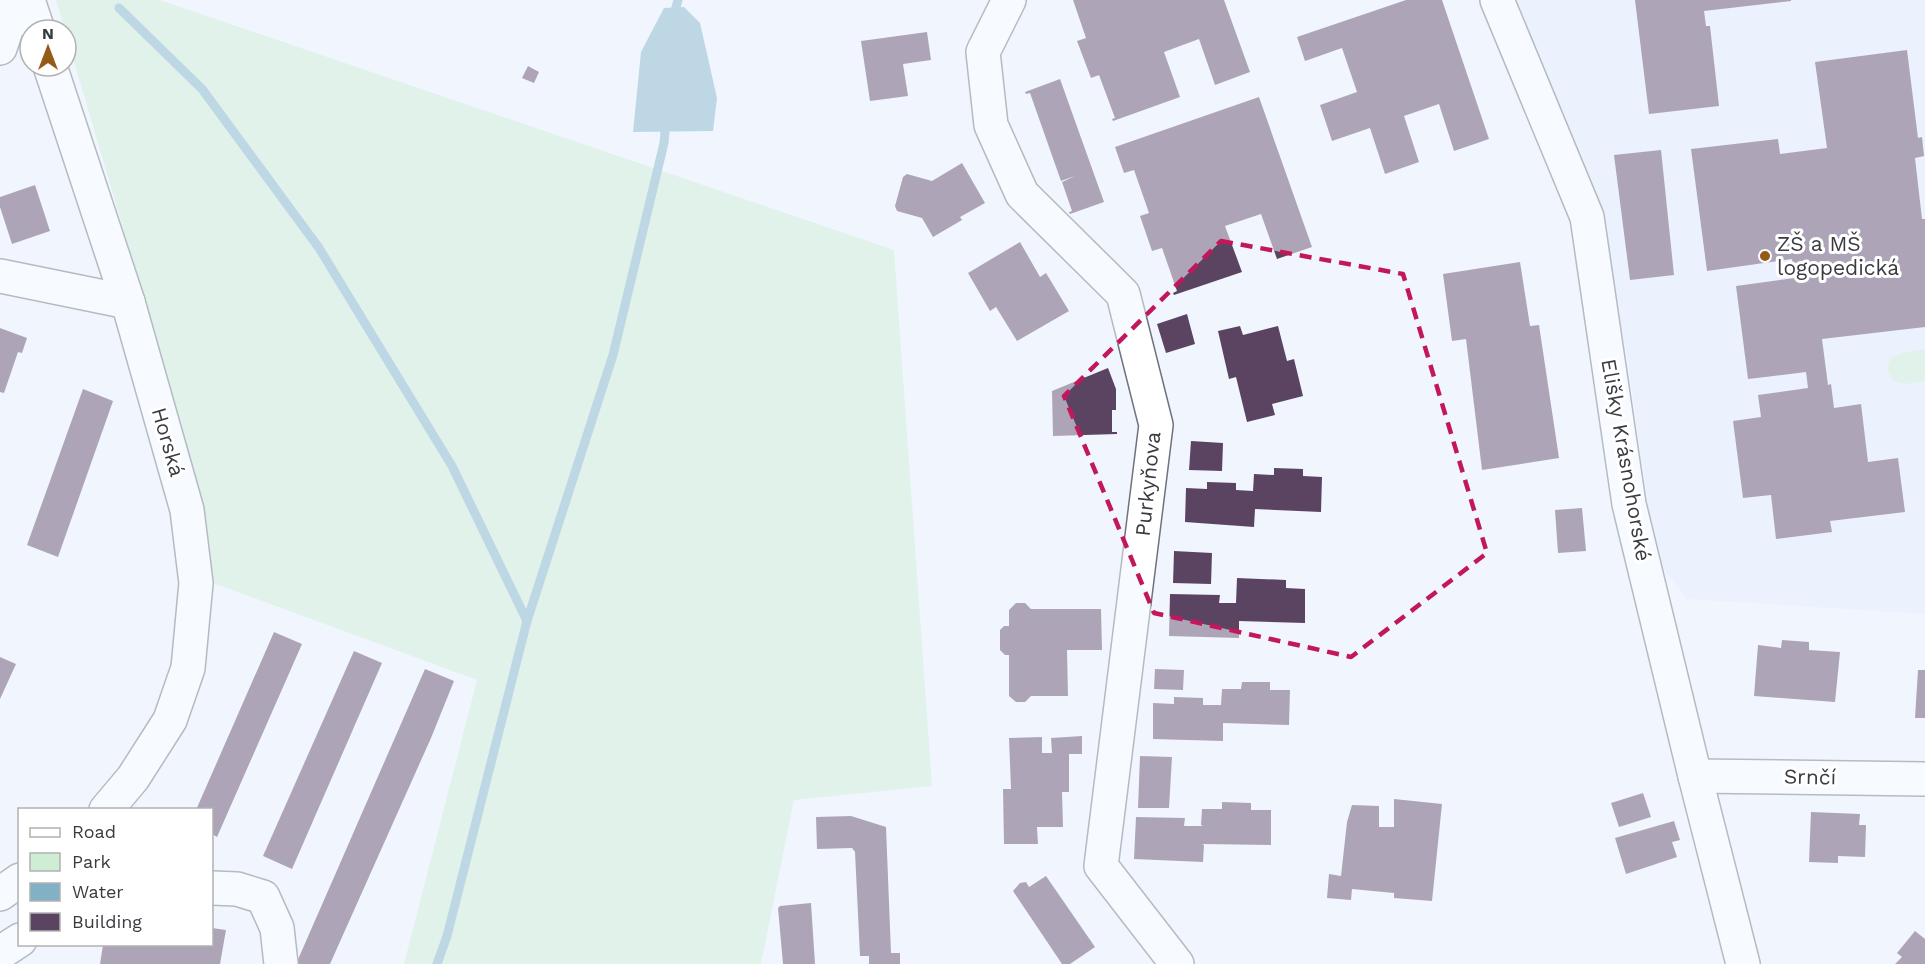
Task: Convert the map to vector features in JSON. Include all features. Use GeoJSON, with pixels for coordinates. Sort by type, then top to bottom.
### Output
{"type":"FeatureCollection","features":[{"type":"Feature","properties":{"kind":"street"},"geometry":{"type":"LineString","coordinates":[[0,48],[16,0]]}},
{"type":"Feature","properties":{"kind":"street"},"geometry":{"type":"LineString","coordinates":[[28,0],[34,18]]}},
{"type":"Feature","properties":{"kind":"street","name":"Purkyňova"},"geometry":{"type":"LineString","coordinates":[[1009,0],[983,52],[991,125],[1022,194],[1122,294],[1156,425],[1101,866],[1177,964]]}},
{"type":"Feature","properties":{"kind":"street","name":"Elišky Krásnohorské"},"geometry":{"type":"LineString","coordinates":[[1497,0],[1587,217],[1629,504],[1743,964]]}},
{"type":"Feature","properties":{"kind":"street","name":"Horská"},"geometry":{"type":"LineString","coordinates":[[54,78],[128,302],[187,510],[196,583],[188,668],[170,720],[133,778],[108,808]]}},
{"type":"Feature","properties":{"kind":"street"},"geometry":{"type":"LineString","coordinates":[[0,276],[128,302]]}},
{"type":"Feature","properties":{"kind":"street","name":"Srnčí"},"geometry":{"type":"LineString","coordinates":[[1695,776],[1925,779]]}},
{"type":"Feature","properties":{"kind":"street"},"geometry":{"type":"LineString","coordinates":[[0,894],[18,881]]}},
{"type":"Feature","properties":{"kind":"street"},"geometry":{"type":"LineString","coordinates":[[213,888],[237,889],[263,897],[277,928],[281,964]]}},
{"type":"Feature","properties":{"kind":"street"},"geometry":{"type":"LineString","coordinates":[[0,953],[18,941]]}},
{"type":"Feature","properties":{"kind":"highlighted area"},"geometry":{"type":"Polygon","coordinates":[[[1221,241],[1403,274],[1487,553],[1351,657],[1154,613],[1064,396],[1221,241]]]}},
{"type":"Feature","properties":{"kind":"shaded area","name":"ZŠ a MŠ logopedická"},"geometry":{"type":"Polygon","coordinates":[[[1515,0],[1925,0],[1925,614],[1687,599],[1656,560],[1626,349],[1585,163],[1515,0]]]}},
{"type":"Feature","properties":{"kind":"green space"},"geometry":{"type":"Polygon","coordinates":[[[56,0],[160,0],[894,250],[932,786],[794,800],[761,964],[404,964],[477,680],[213,583],[170,388],[78,75],[78,18],[61,18],[56,0]]]}},
{"type":"Feature","properties":{"kind":"green space"},"geometry":{"type":"Polygon","coordinates":[[[1925,349],[1925,381],[1905,384],[1893,381],[1887,370],[1890,358],[1901,353],[1925,349]]]}},
{"type":"Feature","properties":{"kind":"water"},"geometry":{"type":"Polygon","coordinates":[[[684,7],[700,23],[717,98],[713,131],[633,132],[641,52],[664,8],[684,7]]]}},
{"type":"Feature","properties":{"kind":"building"},"geometry":{"type":"Polygon","coordinates":[[[1073,0],[1224,0],[1250,72],[1215,85],[1199,39],[1164,52],[1180,97],[1113,121],[1112,119],[1115,118],[1099,75],[1091,78],[1077,41],[1086,38],[1073,0]]]}},
{"type":"Feature","properties":{"kind":"building"},"geometry":{"type":"Polygon","coordinates":[[[1406,0],[1442,0],[1489,139],[1454,151],[1439,104],[1404,116],[1419,162],[1385,174],[1370,128],[1332,141],[1320,105],[1357,92],[1342,48],[1305,61],[1297,37],[1406,0]]]}},
{"type":"Feature","properties":{"kind":"building"},"geometry":{"type":"Polygon","coordinates":[[[1635,0],[1791,1],[1704,11],[1706,26],[1710,26],[1719,106],[1649,114],[1635,0]]]}},
{"type":"Feature","properties":{"kind":"building"},"geometry":{"type":"Polygon","coordinates":[[[927,32],[931,60],[903,64],[908,96],[870,101],[861,41],[927,32]]]}},
{"type":"Feature","properties":{"kind":"building"},"geometry":{"type":"Polygon","coordinates":[[[1907,50],[1918,138],[1922,137],[1924,156],[1915,158],[1922,219],[1925,219],[1925,327],[1822,339],[1828,385],[1831,384],[1834,408],[1861,404],[1868,462],[1898,458],[1905,512],[1830,521],[1832,532],[1776,539],[1771,495],[1743,498],[1733,421],[1761,417],[1758,395],[1808,388],[1806,372],[1748,379],[1736,286],[1794,278],[1792,259],[1707,271],[1691,149],[1778,139],[1780,154],[1827,148],[1815,62],[1907,50]]]}},
{"type":"Feature","properties":{"kind":"building"},"geometry":{"type":"Polygon","coordinates":[[[528,66],[539,72],[534,83],[522,78],[528,66]]]}},
{"type":"Feature","properties":{"kind":"building"},"geometry":{"type":"Polygon","coordinates":[[[1060,79],[1104,202],[1070,214],[1069,212],[1072,211],[1062,182],[1075,176],[1061,181],[1030,93],[1025,92],[1060,79]]]}},
{"type":"Feature","properties":{"kind":"building"},"geometry":{"type":"Polygon","coordinates":[[[1259,97],[1312,247],[1277,259],[1261,214],[1225,226],[1242,272],[1174,295],[1173,293],[1177,291],[1162,248],[1152,251],[1140,216],[1149,213],[1134,170],[1124,173],[1115,147],[1259,97]]]}},
{"type":"Feature","properties":{"kind":"building"},"geometry":{"type":"Polygon","coordinates":[[[1661,150],[1674,275],[1630,280],[1614,155],[1661,150]]]}},
{"type":"Feature","properties":{"kind":"building"},"geometry":{"type":"Polygon","coordinates":[[[962,163],[985,203],[960,217],[962,220],[933,237],[922,218],[897,211],[895,206],[903,177],[907,174],[932,181],[962,163]]]}},
{"type":"Feature","properties":{"kind":"building"},"geometry":{"type":"Polygon","coordinates":[[[35,185],[50,231],[12,244],[0,207],[0,197],[35,185]]]}},
{"type":"Feature","properties":{"kind":"building"},"geometry":{"type":"Polygon","coordinates":[[[1020,242],[1040,277],[1046,273],[1069,311],[1017,341],[996,307],[990,311],[968,273],[1020,242]]]}},
{"type":"Feature","properties":{"kind":"building"},"geometry":{"type":"Polygon","coordinates":[[[1520,262],[1530,326],[1539,325],[1559,458],[1482,470],[1466,339],[1452,341],[1443,274],[1520,262]]]}},
{"type":"Feature","properties":{"kind":"building"},"geometry":{"type":"Polygon","coordinates":[[[1187,314],[1195,344],[1166,353],[1157,324],[1187,314]]]}},
{"type":"Feature","properties":{"kind":"building"},"geometry":{"type":"Polygon","coordinates":[[[1240,326],[1243,335],[1278,326],[1287,361],[1294,359],[1303,396],[1272,404],[1275,415],[1247,422],[1236,377],[1229,379],[1218,331],[1240,326]]]}},
{"type":"Feature","properties":{"kind":"building"},"geometry":{"type":"Polygon","coordinates":[[[0,328],[27,338],[22,353],[18,352],[4,393],[0,392],[0,328]]]}},
{"type":"Feature","properties":{"kind":"building"},"geometry":{"type":"Polygon","coordinates":[[[1108,368],[1116,389],[1116,410],[1112,410],[1112,432],[1117,432],[1117,434],[1053,436],[1052,391],[1108,368]]]}},
{"type":"Feature","properties":{"kind":"building"},"geometry":{"type":"Polygon","coordinates":[[[83,389],[113,401],[58,557],[27,545],[83,389]]]}},
{"type":"Feature","properties":{"kind":"building"},"geometry":{"type":"Polygon","coordinates":[[[1191,441],[1223,443],[1222,471],[1189,470],[1191,441]]]}},
{"type":"Feature","properties":{"kind":"building"},"geometry":{"type":"Polygon","coordinates":[[[1274,468],[1303,469],[1303,476],[1322,477],[1321,512],[1255,509],[1254,527],[1185,522],[1186,488],[1207,489],[1207,482],[1236,483],[1236,490],[1253,491],[1254,474],[1274,475],[1274,468]]]}},
{"type":"Feature","properties":{"kind":"building"},"geometry":{"type":"Polygon","coordinates":[[[1582,508],[1586,551],[1558,553],[1555,510],[1582,508]]]}},
{"type":"Feature","properties":{"kind":"building"},"geometry":{"type":"Polygon","coordinates":[[[1174,551],[1212,553],[1211,584],[1173,583],[1174,551]]]}},
{"type":"Feature","properties":{"kind":"building"},"geometry":{"type":"Polygon","coordinates":[[[1237,578],[1286,580],[1286,588],[1305,589],[1305,623],[1239,621],[1239,638],[1169,636],[1170,594],[1220,595],[1219,603],[1236,603],[1237,578]]]}},
{"type":"Feature","properties":{"kind":"building"},"geometry":{"type":"Polygon","coordinates":[[[1016,603],[1025,603],[1031,609],[1101,609],[1102,650],[1067,650],[1068,696],[1031,696],[1025,702],[1016,702],[1009,696],[1009,655],[1005,655],[1000,650],[1000,630],[1004,626],[1009,626],[1009,610],[1016,603]]]}},
{"type":"Feature","properties":{"kind":"building"},"geometry":{"type":"Polygon","coordinates":[[[274,632],[302,644],[217,837],[213,835],[213,808],[197,808],[274,632]]]}},
{"type":"Feature","properties":{"kind":"building"},"geometry":{"type":"Polygon","coordinates":[[[1782,640],[1809,642],[1809,650],[1840,652],[1835,702],[1754,696],[1758,645],[1781,648],[1782,640]]]}},
{"type":"Feature","properties":{"kind":"building"},"geometry":{"type":"Polygon","coordinates":[[[354,651],[382,663],[292,869],[263,856],[354,651]]]}},
{"type":"Feature","properties":{"kind":"building"},"geometry":{"type":"Polygon","coordinates":[[[0,657],[16,664],[0,699],[0,657]]]}},
{"type":"Feature","properties":{"kind":"building"},"geometry":{"type":"Polygon","coordinates":[[[425,669],[454,681],[431,738],[330,964],[296,964],[425,669]]]}},
{"type":"Feature","properties":{"kind":"building"},"geometry":{"type":"Polygon","coordinates":[[[1155,669],[1184,670],[1183,690],[1154,689],[1155,669]]]}},
{"type":"Feature","properties":{"kind":"building"},"geometry":{"type":"Polygon","coordinates":[[[1918,670],[1925,670],[1925,718],[1915,718],[1918,670]]]}},
{"type":"Feature","properties":{"kind":"building"},"geometry":{"type":"Polygon","coordinates":[[[1242,682],[1270,682],[1270,690],[1290,690],[1289,725],[1223,723],[1223,741],[1153,739],[1153,703],[1174,704],[1174,697],[1203,698],[1203,705],[1221,705],[1222,689],[1241,689],[1242,682]]]}},
{"type":"Feature","properties":{"kind":"building"},"geometry":{"type":"Polygon","coordinates":[[[1082,736],[1082,754],[1069,754],[1069,792],[1062,792],[1063,827],[1037,827],[1038,844],[1004,844],[1003,789],[1011,789],[1009,738],[1042,737],[1042,753],[1052,753],[1051,738],[1082,736]]]}},
{"type":"Feature","properties":{"kind":"building"},"geometry":{"type":"Polygon","coordinates":[[[1140,756],[1172,757],[1169,808],[1138,808],[1140,756]]]}},
{"type":"Feature","properties":{"kind":"building"},"geometry":{"type":"Polygon","coordinates":[[[1643,793],[1651,817],[1619,827],[1611,803],[1643,793]]]}},
{"type":"Feature","properties":{"kind":"building"},"geometry":{"type":"Polygon","coordinates":[[[1394,799],[1442,804],[1432,901],[1394,898],[1394,893],[1352,889],[1351,900],[1327,898],[1329,874],[1341,876],[1347,822],[1352,805],[1379,806],[1379,827],[1394,827],[1394,799]]]}},
{"type":"Feature","properties":{"kind":"building"},"geometry":{"type":"Polygon","coordinates":[[[1222,802],[1251,803],[1251,810],[1271,810],[1271,845],[1202,844],[1204,845],[1203,862],[1134,859],[1136,817],[1185,818],[1184,826],[1203,826],[1201,825],[1202,809],[1222,809],[1222,802]]]}},
{"type":"Feature","properties":{"kind":"building"},"geometry":{"type":"Polygon","coordinates":[[[1811,812],[1860,814],[1859,825],[1866,825],[1865,857],[1838,856],[1838,863],[1809,862],[1811,812]]]}},
{"type":"Feature","properties":{"kind":"building"},"geometry":{"type":"Polygon","coordinates":[[[851,816],[886,827],[891,953],[900,953],[900,964],[869,964],[869,956],[860,956],[855,852],[852,848],[817,849],[816,817],[851,816]]]}},
{"type":"Feature","properties":{"kind":"building"},"geometry":{"type":"Polygon","coordinates":[[[1674,821],[1680,840],[1672,842],[1677,857],[1626,874],[1615,838],[1674,821]]]}},
{"type":"Feature","properties":{"kind":"building"},"geometry":{"type":"Polygon","coordinates":[[[1046,876],[1095,947],[1070,964],[1062,964],[1013,891],[1020,883],[1026,882],[1029,887],[1046,876]]]}},
{"type":"Feature","properties":{"kind":"building"},"geometry":{"type":"Polygon","coordinates":[[[811,903],[815,964],[783,964],[778,908],[811,903]]]}},
{"type":"Feature","properties":{"kind":"building"},"geometry":{"type":"Polygon","coordinates":[[[213,928],[226,930],[220,964],[100,964],[103,946],[213,946],[213,928]]]}},
{"type":"Feature","properties":{"kind":"building"},"geometry":{"type":"Polygon","coordinates":[[[1915,931],[1925,939],[1925,964],[1895,964],[1902,957],[1897,953],[1915,931]]]}},
{"type":"Feature","properties":{"kind":"waterway"},"geometry":{"type":"LineString","coordinates":[[673,18],[678,0]]}},
{"type":"Feature","properties":{"kind":"waterway"},"geometry":{"type":"LineString","coordinates":[[119,8],[202,89],[319,248],[452,466],[527,621]]}},
{"type":"Feature","properties":{"kind":"waterway"},"geometry":{"type":"LineString","coordinates":[[437,964],[447,936],[527,621],[613,355],[664,143],[666,121]]}},
{"type":"Feature","properties":{"kind":"place","name":"ZŠ a MŠ logopedická"},"geometry":{"type":"Point","coordinates":[1765,256]}}]}
